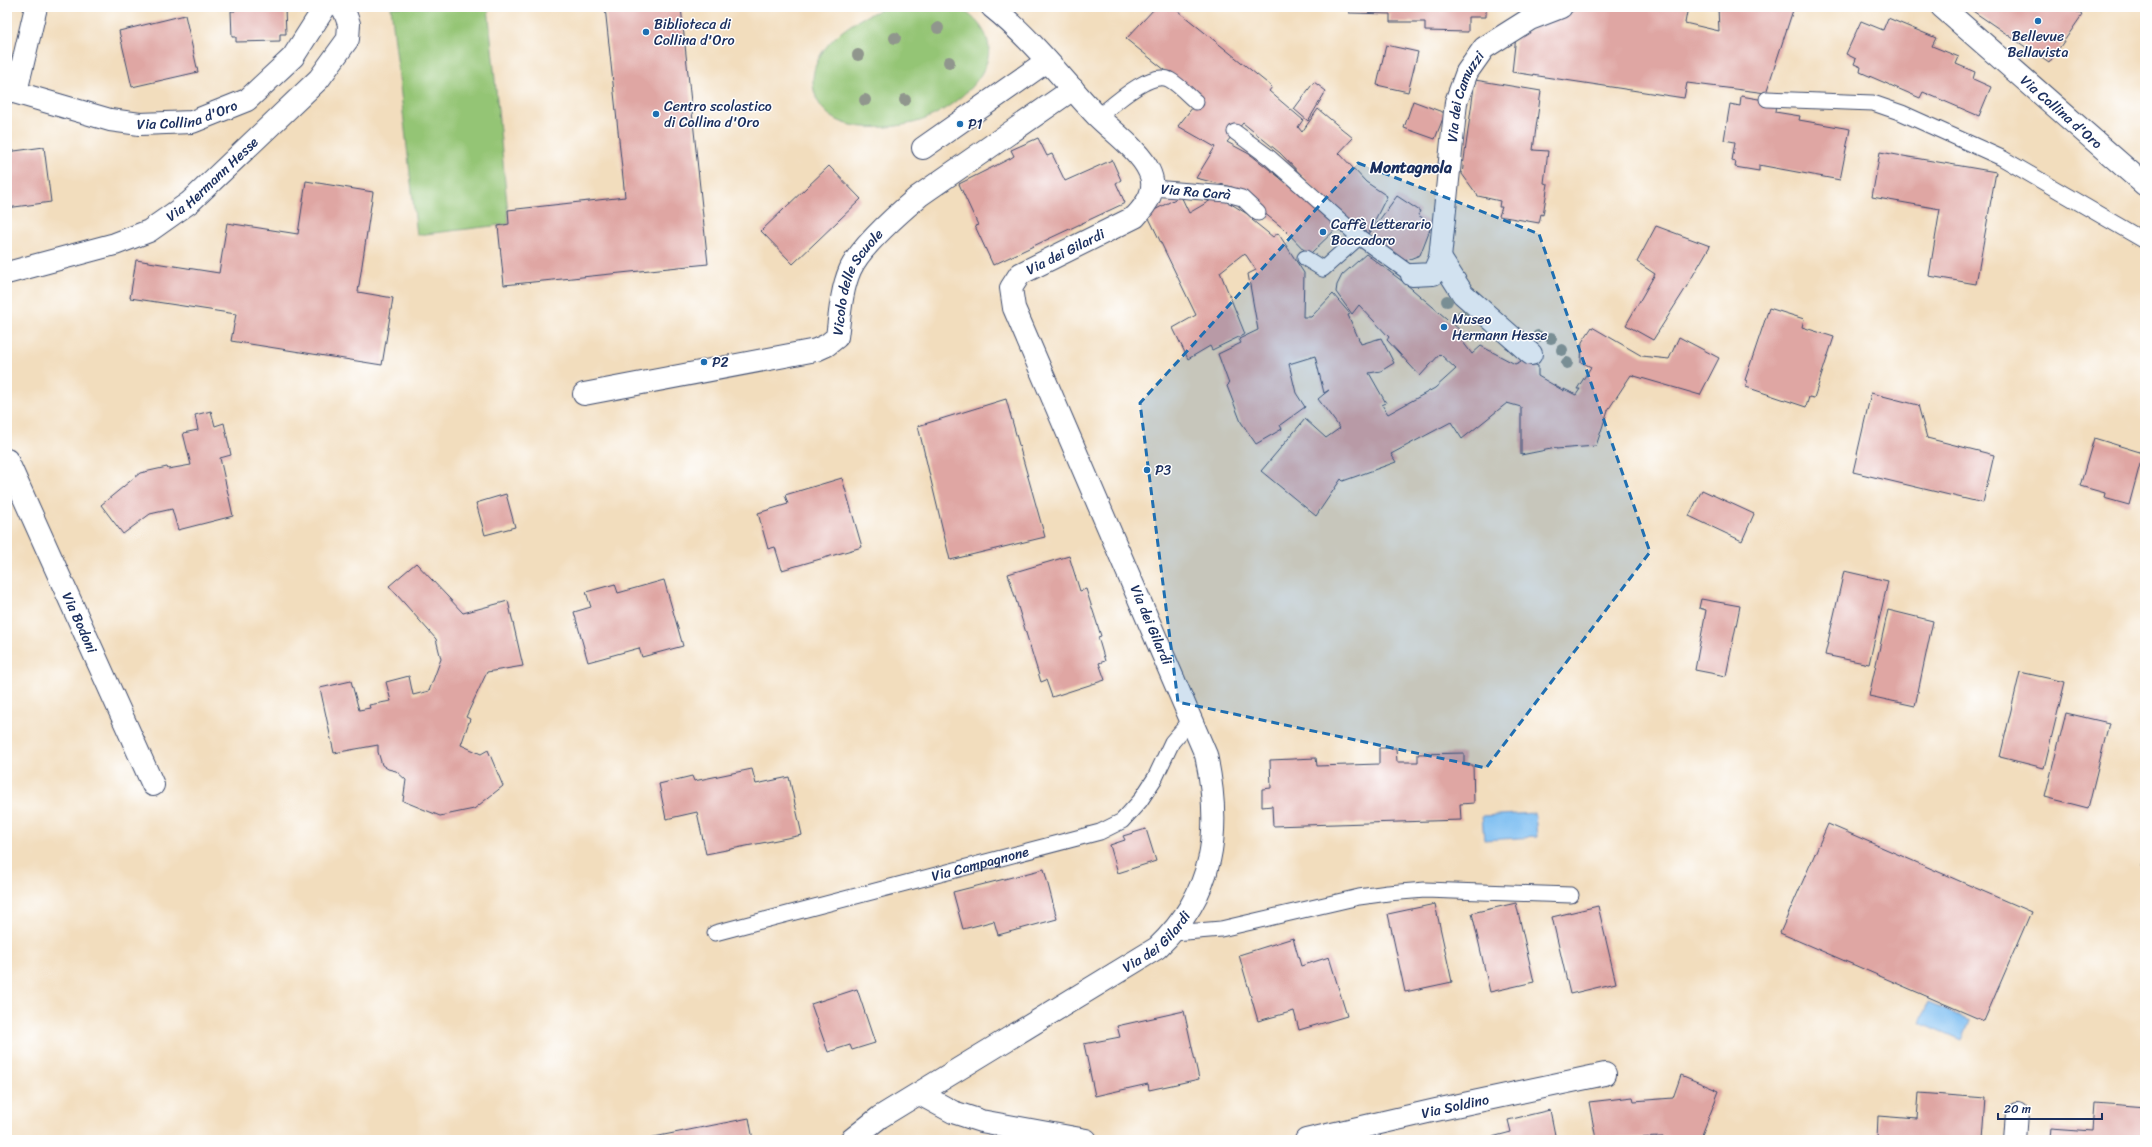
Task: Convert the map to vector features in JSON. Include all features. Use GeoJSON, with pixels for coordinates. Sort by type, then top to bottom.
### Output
{"type":"FeatureCollection","features":[{"type":"Feature","properties":{"kind":"street"},"geometry":{"type":"LineString","coordinates":[[12,91],[36,7]]}},
{"type":"Feature","properties":{"kind":"street","name":"Via Collina d'Oro"},"geometry":{"type":"LineString","coordinates":[[12,91],[110,120],[147,124],[192,122],[247,100],[293,57],[325,7]]}},
{"type":"Feature","properties":{"kind":"street","name":"Via Hermann Hesse"},"geometry":{"type":"LineString","coordinates":[[7,273],[115,244],[149,231],[190,202],[319,79],[348,39],[349,24],[344,10],[341,7]]}},
{"type":"Feature","properties":{"kind":"street"},"geometry":{"type":"LineString","coordinates":[[992,7],[1073,89],[1098,117],[1142,160],[1150,172],[1152,188]]}},
{"type":"Feature","properties":{"kind":"street","name":"Via dei Camuzzi"},"geometry":{"type":"LineString","coordinates":[[1440,258],[1456,102],[1467,72],[1484,48],[1530,19],[1561,7]]}},
{"type":"Feature","properties":{"kind":"street","name":"Via Collina d'Oro"},"geometry":{"type":"LineString","coordinates":[[1942,7],[2145,185]]}},
{"type":"Feature","properties":{"kind":"street"},"geometry":{"type":"LineString","coordinates":[[923,148],[1046,61]]}},
{"type":"Feature","properties":{"kind":"street","name":"Vicolo delle Scuole"},"geometry":{"type":"LineString","coordinates":[[584,394],[816,350],[827,345],[837,337],[843,295],[849,271],[855,259],[900,212],[918,196],[1073,89]]}},
{"type":"Feature","properties":{"kind":"street","name":"Via dei Gilardi"},"geometry":{"type":"LineString","coordinates":[[851,1140],[880,1117],[1151,952],[1174,933],[1194,902],[1205,880],[1211,853],[1215,820],[1213,787],[1206,755],[1192,719],[1014,308],[1011,288],[1020,274],[1135,217],[1147,204],[1152,188]]}},
{"type":"Feature","properties":{"kind":"street"},"geometry":{"type":"LineString","coordinates":[[1412,275],[1433,274],[1440,258]]}},
{"type":"Feature","properties":{"kind":"street"},"geometry":{"type":"LineString","coordinates":[[1440,258],[1463,294],[1531,354]]}},
{"type":"Feature","properties":{"kind":"street","name":"Via Bodoni"},"geometry":{"type":"LineString","coordinates":[[7,460],[153,785]]}},
{"type":"Feature","properties":{"kind":"street","name":"Via Soldino"},"geometry":{"type":"LineString","coordinates":[[1306,1140],[1436,1110],[1605,1074]]}},
{"type":"Feature","properties":{"kind":"street"},"geometry":{"type":"LineString","coordinates":[[920,1094],[953,1112],[981,1121],[1086,1140]]}},
{"type":"Feature","properties":{"kind":"street"},"geometry":{"type":"LineString","coordinates":[[2015,1140],[2017,1113]]}},
{"type":"Feature","properties":{"kind":"lane"},"geometry":{"type":"LineString","coordinates":[[1098,117],[1143,83],[1153,78],[1170,80],[1196,102]]}},
{"type":"Feature","properties":{"kind":"lane"},"geometry":{"type":"LineString","coordinates":[[1766,99],[1873,103],[1902,113],[2002,158],[2145,241]]}},
{"type":"Feature","properties":{"kind":"lane"},"geometry":{"type":"LineString","coordinates":[[1235,132],[1270,158],[1359,237],[1412,275]]}},
{"type":"Feature","properties":{"kind":"lane","name":"Via Ra Carà"},"geometry":{"type":"LineString","coordinates":[[1152,188],[1227,194],[1242,198],[1258,213]]}},
{"type":"Feature","properties":{"kind":"lane"},"geometry":{"type":"LineString","coordinates":[[1305,258],[1323,269],[1359,237]]}},
{"type":"Feature","properties":{"kind":"lane","name":"Via Campagnone"},"geometry":{"type":"LineString","coordinates":[[715,933],[1100,832],[1122,821],[1140,801],[1155,778],[1172,742],[1192,719]]}},
{"type":"Feature","properties":{"kind":"lane"},"geometry":{"type":"LineString","coordinates":[[1174,933],[1221,929],[1359,896],[1388,893],[1424,890],[1571,895]]}},
{"type":"Feature","properties":{"kind":"highlighted area"},"geometry":{"type":"Polygon","coordinates":[[[1358,163],[1539,234],[1650,552],[1486,768],[1178,702],[1140,403],[1358,163]]]}},
{"type":"Feature","properties":{"kind":"green space"},"geometry":{"type":"Polygon","coordinates":[[[950,6],[968,13],[975,19],[983,30],[989,45],[987,60],[981,74],[970,88],[942,111],[913,123],[878,128],[861,127],[839,121],[826,112],[819,104],[815,94],[813,79],[816,64],[823,51],[834,38],[861,19],[889,7],[950,6]]]}},
{"type":"Feature","properties":{"kind":"green space"},"geometry":{"type":"Polygon","coordinates":[[[391,7],[488,7],[509,224],[417,235],[391,7]]]}},
{"type":"Feature","properties":{"kind":"water"},"geometry":{"type":"Polygon","coordinates":[[[1535,813],[1537,837],[1484,840],[1482,816],[1535,813]]]}},
{"type":"Feature","properties":{"kind":"water"},"geometry":{"type":"Polygon","coordinates":[[[1928,1003],[1970,1020],[1962,1040],[1920,1022],[1928,1003]]]}},
{"type":"Feature","properties":{"kind":"building"},"geometry":{"type":"Polygon","coordinates":[[[235,7],[285,8],[286,34],[280,34],[280,41],[236,42],[236,37],[232,37],[231,11],[235,11],[235,7]]]}},
{"type":"Feature","properties":{"kind":"building"},"geometry":{"type":"Polygon","coordinates":[[[605,7],[681,7],[708,264],[504,285],[498,226],[509,224],[508,210],[625,197],[605,7]]]}},
{"type":"Feature","properties":{"kind":"building"},"geometry":{"type":"Polygon","coordinates":[[[1156,7],[1173,7],[1272,87],[1269,91],[1303,120],[1298,127],[1302,132],[1318,109],[1353,138],[1339,153],[1366,182],[1387,196],[1367,236],[1343,218],[1280,153],[1243,123],[1227,142],[1251,155],[1340,225],[1309,255],[1284,229],[1232,187],[1196,178],[1215,147],[1178,126],[1200,98],[1126,39],[1156,7]]]}},
{"type":"Feature","properties":{"kind":"building"},"geometry":{"type":"Polygon","coordinates":[[[1349,7],[1486,7],[1486,17],[1468,17],[1468,32],[1425,31],[1425,22],[1390,22],[1390,14],[1349,13],[1349,7]]]}},
{"type":"Feature","properties":{"kind":"building"},"geometry":{"type":"Polygon","coordinates":[[[1586,7],[1688,7],[1685,23],[1719,31],[1718,7],[1794,7],[1766,93],[1687,83],[1684,98],[1512,72],[1516,36],[1575,10],[1586,7]]]}},
{"type":"Feature","properties":{"kind":"building"},"geometry":{"type":"Polygon","coordinates":[[[1967,7],[2070,7],[2082,15],[2049,63],[1967,7]]]}},
{"type":"Feature","properties":{"kind":"building"},"geometry":{"type":"Polygon","coordinates":[[[185,15],[198,72],[132,87],[119,31],[185,15]]]}},
{"type":"Feature","properties":{"kind":"building"},"geometry":{"type":"Polygon","coordinates":[[[1888,18],[1936,38],[1932,46],[1959,57],[1956,64],[1975,72],[1973,79],[1991,87],[1979,116],[1923,92],[1920,98],[1860,72],[1861,67],[1854,64],[1856,59],[1846,54],[1861,21],[1883,30],[1888,18]]]}},
{"type":"Feature","properties":{"kind":"building"},"geometry":{"type":"Polygon","coordinates":[[[1386,45],[1418,52],[1408,92],[1377,85],[1386,45]]]}},
{"type":"Feature","properties":{"kind":"building"},"geometry":{"type":"Polygon","coordinates":[[[1475,80],[1541,91],[1533,150],[1548,151],[1544,183],[1548,184],[1543,215],[1541,214],[1539,223],[1499,216],[1502,207],[1499,207],[1500,201],[1478,196],[1462,174],[1475,80]]]}},
{"type":"Feature","properties":{"kind":"building"},"geometry":{"type":"Polygon","coordinates":[[[1314,82],[1326,91],[1308,121],[1294,109],[1314,82]]]}},
{"type":"Feature","properties":{"kind":"building"},"geometry":{"type":"Polygon","coordinates":[[[1741,96],[1776,102],[1775,112],[1800,116],[1799,120],[1850,129],[1840,180],[1759,165],[1759,171],[1735,167],[1736,162],[1732,161],[1735,142],[1724,140],[1730,104],[1740,106],[1741,96]]]}},
{"type":"Feature","properties":{"kind":"building"},"geometry":{"type":"Polygon","coordinates":[[[1413,101],[1445,113],[1435,139],[1404,128],[1413,101]]]}},
{"type":"Feature","properties":{"kind":"building"},"geometry":{"type":"Polygon","coordinates":[[[1038,138],[1047,156],[1052,154],[1065,181],[1112,160],[1121,180],[1116,183],[1125,203],[993,265],[975,226],[978,225],[959,184],[1011,158],[1014,156],[1011,150],[1038,138]]]}},
{"type":"Feature","properties":{"kind":"building"},"geometry":{"type":"Polygon","coordinates":[[[44,147],[51,202],[7,208],[7,152],[44,147]]]}},
{"type":"Feature","properties":{"kind":"building"},"geometry":{"type":"Polygon","coordinates":[[[1880,152],[1996,172],[1976,284],[1929,276],[1940,209],[1872,197],[1880,152]]]}},
{"type":"Feature","properties":{"kind":"building"},"geometry":{"type":"Polygon","coordinates":[[[829,166],[861,199],[793,264],[761,231],[829,166]]]}},
{"type":"Feature","properties":{"kind":"building"},"geometry":{"type":"Polygon","coordinates":[[[306,181],[373,192],[358,292],[393,298],[382,365],[231,341],[236,314],[130,298],[136,260],[219,273],[227,223],[298,234],[306,181]]]}},
{"type":"Feature","properties":{"kind":"building"},"geometry":{"type":"Polygon","coordinates":[[[1181,196],[1189,213],[1218,196],[1254,218],[1252,220],[1273,237],[1278,233],[1304,273],[1303,317],[1311,317],[1333,294],[1350,314],[1348,315],[1361,344],[1381,338],[1394,363],[1381,371],[1369,373],[1386,403],[1382,405],[1388,414],[1435,388],[1456,369],[1440,354],[1420,376],[1387,340],[1389,337],[1359,305],[1352,314],[1336,292],[1337,285],[1342,275],[1366,254],[1406,284],[1460,330],[1457,334],[1472,354],[1481,346],[1515,364],[1524,360],[1538,366],[1538,376],[1564,391],[1564,389],[1576,395],[1580,389],[1577,389],[1591,367],[1581,362],[1582,342],[1592,327],[1642,356],[1669,359],[1679,337],[1719,358],[1700,395],[1631,375],[1608,410],[1596,446],[1556,448],[1521,455],[1521,407],[1507,403],[1462,439],[1451,422],[1391,454],[1396,462],[1343,481],[1341,479],[1316,516],[1261,471],[1305,419],[1326,438],[1340,428],[1318,399],[1329,390],[1324,393],[1315,356],[1289,364],[1296,393],[1305,407],[1280,425],[1282,429],[1256,444],[1241,422],[1227,386],[1229,384],[1218,354],[1241,343],[1239,339],[1258,330],[1248,274],[1256,270],[1246,255],[1243,254],[1220,272],[1245,334],[1212,350],[1210,346],[1188,359],[1173,328],[1196,315],[1147,214],[1181,196]]]}},
{"type":"Feature","properties":{"kind":"building"},"geometry":{"type":"Polygon","coordinates":[[[1397,196],[1420,211],[1418,215],[1432,224],[1420,255],[1402,262],[1369,234],[1397,196]]]}},
{"type":"Feature","properties":{"kind":"building"},"geometry":{"type":"Polygon","coordinates":[[[7,220],[10,237],[7,237],[7,220]]]}},
{"type":"Feature","properties":{"kind":"building"},"geometry":{"type":"Polygon","coordinates":[[[1656,226],[1710,246],[1653,340],[1626,325],[1655,274],[1637,262],[1656,226]]]}},
{"type":"Feature","properties":{"kind":"building"},"geometry":{"type":"Polygon","coordinates":[[[1769,308],[1804,319],[1802,327],[1834,337],[1814,398],[1809,397],[1806,407],[1746,387],[1747,381],[1745,380],[1769,308]]]}},
{"type":"Feature","properties":{"kind":"building"},"geometry":{"type":"Polygon","coordinates":[[[1871,393],[1918,405],[1927,438],[1994,455],[1983,503],[1853,472],[1871,393]]]}},
{"type":"Feature","properties":{"kind":"building"},"geometry":{"type":"Polygon","coordinates":[[[1006,399],[1045,537],[950,560],[918,426],[1006,399]]]}},
{"type":"Feature","properties":{"kind":"building"},"geometry":{"type":"Polygon","coordinates":[[[211,411],[215,426],[224,423],[231,455],[220,458],[233,516],[178,530],[172,509],[150,514],[123,534],[101,505],[140,473],[167,467],[168,469],[191,465],[183,433],[198,430],[195,415],[211,411]]]}},
{"type":"Feature","properties":{"kind":"building"},"geometry":{"type":"Polygon","coordinates":[[[2094,438],[2143,453],[2129,505],[2104,498],[2105,493],[2080,486],[2094,438]]]}},
{"type":"Feature","properties":{"kind":"building"},"geometry":{"type":"Polygon","coordinates":[[[842,478],[862,547],[782,570],[775,547],[768,549],[758,513],[788,504],[785,495],[842,478]]]}},
{"type":"Feature","properties":{"kind":"building"},"geometry":{"type":"Polygon","coordinates":[[[1702,490],[1754,514],[1742,541],[1689,516],[1702,490]]]}},
{"type":"Feature","properties":{"kind":"building"},"geometry":{"type":"Polygon","coordinates":[[[506,494],[515,527],[485,535],[476,503],[506,494]]]}},
{"type":"Feature","properties":{"kind":"building"},"geometry":{"type":"Polygon","coordinates":[[[1069,556],[1080,591],[1086,589],[1101,636],[1098,637],[1105,661],[1099,663],[1105,680],[1052,697],[1046,680],[1041,682],[1008,574],[1069,556]]]}},
{"type":"Feature","properties":{"kind":"building"},"geometry":{"type":"Polygon","coordinates":[[[416,563],[463,613],[508,601],[523,666],[487,672],[466,717],[470,719],[461,745],[481,754],[488,750],[503,786],[474,809],[440,816],[403,801],[406,780],[396,771],[388,769],[382,765],[378,752],[378,745],[334,753],[320,688],[351,681],[359,710],[370,708],[369,705],[391,701],[386,682],[409,676],[413,695],[429,691],[441,659],[436,639],[389,586],[416,563]]]}},
{"type":"Feature","properties":{"kind":"building"},"geometry":{"type":"Polygon","coordinates":[[[1844,571],[1888,581],[1869,664],[1825,655],[1844,571]]]}},
{"type":"Feature","properties":{"kind":"building"},"geometry":{"type":"Polygon","coordinates":[[[664,580],[683,646],[642,657],[639,648],[588,662],[574,612],[591,607],[586,592],[615,584],[618,593],[664,580]]]}},
{"type":"Feature","properties":{"kind":"building"},"geometry":{"type":"Polygon","coordinates":[[[1701,599],[1740,606],[1726,676],[1695,670],[1706,610],[1699,608],[1701,599]]]}},
{"type":"Feature","properties":{"kind":"building"},"geometry":{"type":"Polygon","coordinates":[[[1888,610],[1933,621],[1915,706],[1869,696],[1888,610]]]}},
{"type":"Feature","properties":{"kind":"building"},"geometry":{"type":"Polygon","coordinates":[[[2020,672],[2065,682],[2044,768],[2000,757],[2020,672]]]}},
{"type":"Feature","properties":{"kind":"building"},"geometry":{"type":"Polygon","coordinates":[[[2066,713],[2109,723],[2088,808],[2045,797],[2066,713]]]}},
{"type":"Feature","properties":{"kind":"building"},"geometry":{"type":"Polygon","coordinates":[[[1379,748],[1396,748],[1397,762],[1418,762],[1418,754],[1464,753],[1464,765],[1473,765],[1474,803],[1460,804],[1461,820],[1273,826],[1272,806],[1262,807],[1262,789],[1271,788],[1270,760],[1316,758],[1317,766],[1379,764],[1379,748]]]}},
{"type":"Feature","properties":{"kind":"building"},"geometry":{"type":"Polygon","coordinates":[[[752,769],[756,784],[789,777],[802,835],[706,854],[697,812],[666,819],[659,784],[692,776],[694,781],[752,769]]]}},
{"type":"Feature","properties":{"kind":"building"},"geometry":{"type":"Polygon","coordinates":[[[1828,824],[2031,912],[1984,1021],[1780,933],[1828,824]]]}},
{"type":"Feature","properties":{"kind":"building"},"geometry":{"type":"Polygon","coordinates":[[[1146,829],[1156,861],[1118,873],[1110,845],[1125,840],[1123,836],[1146,829]]]}},
{"type":"Feature","properties":{"kind":"building"},"geometry":{"type":"Polygon","coordinates":[[[2144,854],[2145,867],[2142,867],[2144,854]]]}},
{"type":"Feature","properties":{"kind":"building"},"geometry":{"type":"Polygon","coordinates":[[[1044,869],[1057,919],[998,935],[994,921],[963,929],[953,892],[1044,869]]]}},
{"type":"Feature","properties":{"kind":"building"},"geometry":{"type":"Polygon","coordinates":[[[1516,903],[1534,982],[1490,992],[1472,913],[1516,903]]]}},
{"type":"Feature","properties":{"kind":"building"},"geometry":{"type":"Polygon","coordinates":[[[1435,904],[1452,982],[1405,992],[1388,914],[1435,904]]]}},
{"type":"Feature","properties":{"kind":"building"},"geometry":{"type":"Polygon","coordinates":[[[1598,906],[1616,983],[1570,994],[1552,917],[1598,906]]]}},
{"type":"Feature","properties":{"kind":"building"},"geometry":{"type":"Polygon","coordinates":[[[1293,938],[1301,966],[1329,957],[1347,1016],[1299,1030],[1294,1011],[1258,1021],[1239,955],[1293,938]]]}},
{"type":"Feature","properties":{"kind":"building"},"geometry":{"type":"Polygon","coordinates":[[[857,989],[875,1043],[852,1050],[850,1045],[828,1052],[811,1004],[857,989]]]}},
{"type":"Feature","properties":{"kind":"building"},"geometry":{"type":"Polygon","coordinates":[[[1184,1011],[1199,1079],[1149,1090],[1148,1084],[1095,1096],[1084,1044],[1120,1037],[1117,1026],[1184,1011]]]}},
{"type":"Feature","properties":{"kind":"building"},"geometry":{"type":"Polygon","coordinates":[[[1681,1075],[1719,1091],[1700,1140],[1664,1140],[1663,1137],[1596,1139],[1589,1102],[1633,1097],[1634,1101],[1673,1098],[1681,1075]]]}},
{"type":"Feature","properties":{"kind":"building"},"geometry":{"type":"Polygon","coordinates":[[[1919,1093],[1986,1098],[1983,1140],[1877,1140],[1878,1116],[1917,1119],[1919,1093]]]}},
{"type":"Feature","properties":{"kind":"building"},"geometry":{"type":"Polygon","coordinates":[[[2095,1103],[2145,1107],[2145,1140],[2050,1140],[2051,1128],[2093,1131],[2095,1103]]]}},
{"type":"Feature","properties":{"kind":"building"},"geometry":{"type":"Polygon","coordinates":[[[1550,1110],[1556,1140],[1492,1140],[1492,1137],[1511,1132],[1508,1120],[1550,1110]]]}},
{"type":"Feature","properties":{"kind":"building"},"geometry":{"type":"Polygon","coordinates":[[[749,1118],[753,1140],[644,1139],[749,1118]]]}},
{"type":"Feature","properties":{"kind":"place","name":"Bellevue Bellavista"},"geometry":{"type":"Point","coordinates":[2038,21]}},
{"type":"Feature","properties":{"kind":"place","name":"Biblioteca di Collina d'Oro"},"geometry":{"type":"Point","coordinates":[646,32]}},
{"type":"Feature","properties":{"kind":"place","name":"Centro scolastico di Collina d'Oro"},"geometry":{"type":"Point","coordinates":[656,114]}},
{"type":"Feature","properties":{"kind":"place","name":"P1"},"geometry":{"type":"Point","coordinates":[960,124]}},
{"type":"Feature","properties":{"kind":"place","name":"Caffè Letterario Boccadoro"},"geometry":{"type":"Point","coordinates":[1323,232]}},
{"type":"Feature","properties":{"kind":"place","name":"Museo Hermann Hesse"},"geometry":{"type":"Point","coordinates":[1444,327]}},
{"type":"Feature","properties":{"kind":"place","name":"P2"},"geometry":{"type":"Point","coordinates":[704,362]}},
{"type":"Feature","properties":{"kind":"place","name":"P3"},"geometry":{"type":"Point","coordinates":[1147,470]}},
{"type":"Feature","properties":{"kind":"district","name":"Montagnola"},"geometry":{"type":"Point","coordinates":[1411,167]}}]}
